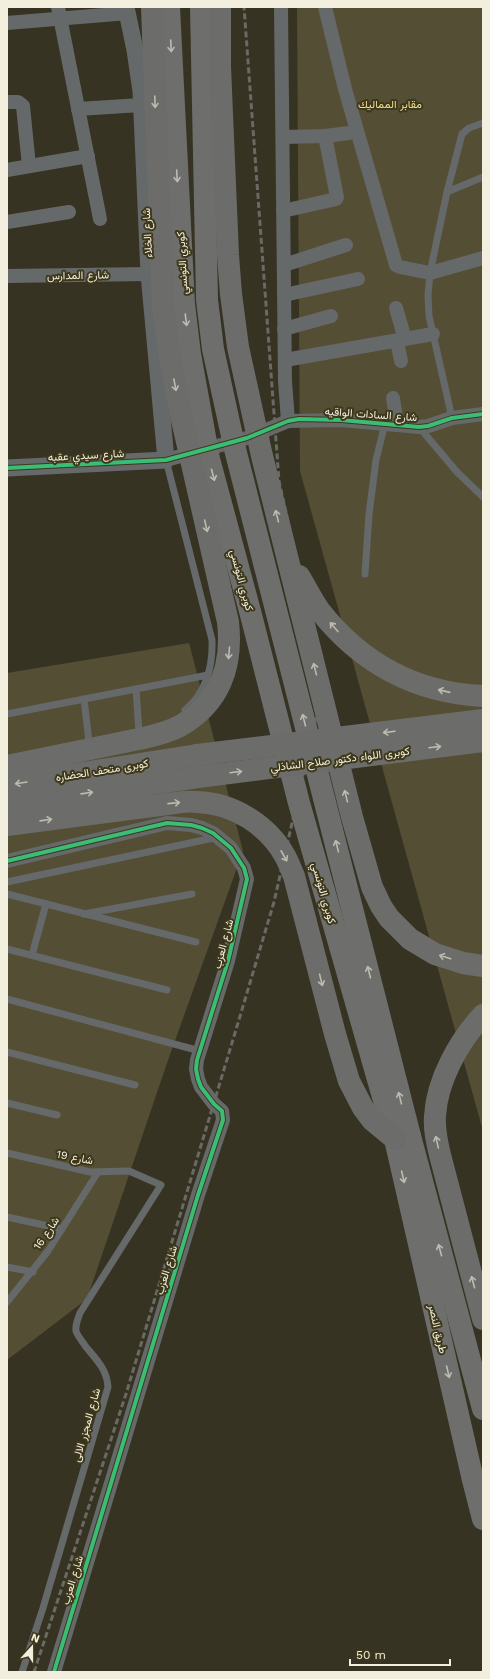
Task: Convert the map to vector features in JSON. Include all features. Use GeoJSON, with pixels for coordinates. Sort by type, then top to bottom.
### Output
{"type":"FeatureCollection","features":[{"type":"Feature","properties":{"kind":"highway"},"geometry":{"type":"LineString","coordinates":[[7,766],[139,739],[179,727],[196,715],[211,700],[222,682],[228,662],[230,641],[228,622],[182,420],[170,358],[163,308],[152,7]]}},
{"type":"Feature","properties":{"kind":"highway","name":"كوبري التونسي"},"geometry":{"type":"LineString","coordinates":[[169,7],[184,304],[190,354],[208,458],[251,615],[299,803],[402,1137]]}},
{"type":"Feature","properties":{"kind":"highway","name":"كوبري التونسي"},"geometry":{"type":"LineString","coordinates":[[201,7],[207,300],[213,349],[234,445],[402,1137]]}},
{"type":"Feature","properties":{"kind":"highway"},"geometry":{"type":"LineString","coordinates":[[220,7],[220,82],[227,247],[231,294],[245,382],[352,817],[372,887],[381,906],[389,918],[399,929],[423,948],[435,954],[463,963],[483,966]]}},
{"type":"Feature","properties":{"kind":"highway"},"geometry":{"type":"LineString","coordinates":[[283,540],[299,576],[319,609],[347,641],[363,654],[387,670],[437,690],[460,695],[483,696]]}},
{"type":"Feature","properties":{"kind":"highway","name":"كوبرى اللواء دكتور صلاح الشاذلي"},"geometry":{"type":"LineString","coordinates":[[198,755],[483,720]]}},
{"type":"Feature","properties":{"kind":"highway","name":"كوبرى اللواء دكتور صلاح الشاذلي"},"geometry":{"type":"LineString","coordinates":[[198,777],[483,741]]}},
{"type":"Feature","properties":{"kind":"highway","name":"كوبرى متحف الحضاره"},"geometry":{"type":"LineString","coordinates":[[7,785],[198,755]]}},
{"type":"Feature","properties":{"kind":"highway","name":"كوبرى متحف الحضاره"},"geometry":{"type":"LineString","coordinates":[[7,805],[198,777]]}},
{"type":"Feature","properties":{"kind":"highway"},"geometry":{"type":"LineString","coordinates":[[7,826],[175,803],[197,802],[218,805],[232,810],[258,824],[273,838],[285,856],[294,876],[349,1082],[363,1108],[372,1120],[402,1137]]}},
{"type":"Feature","properties":{"kind":"highway"},"geometry":{"type":"LineString","coordinates":[[483,1015],[468,1033],[450,1064],[438,1098],[435,1116],[436,1136],[439,1149],[483,1319]]}},
{"type":"Feature","properties":{"kind":"highway","name":"طريق النصر"},"geometry":{"type":"LineString","coordinates":[[402,1137],[483,1409]]}},
{"type":"Feature","properties":{"kind":"highway","name":"طريق النصر"},"geometry":{"type":"LineString","coordinates":[[402,1137],[474,1487],[483,1519]]}},
{"type":"Feature","properties":{"kind":"street"},"geometry":{"type":"LineString","coordinates":[[281,7],[284,360],[288,421]]}},
{"type":"Feature","properties":{"kind":"street"},"geometry":{"type":"LineString","coordinates":[[326,7],[344,89],[394,261],[400,267],[430,273],[483,258]]}},
{"type":"Feature","properties":{"kind":"street"},"geometry":{"type":"LineString","coordinates":[[7,23],[59,13],[127,10]]}},
{"type":"Feature","properties":{"kind":"street","name":"شارع الخلاء"},"geometry":{"type":"LineString","coordinates":[[127,10],[135,50],[141,105],[149,274],[166,460]]}},
{"type":"Feature","properties":{"kind":"street"},"geometry":{"type":"LineString","coordinates":[[59,13],[100,219]]}},
{"type":"Feature","properties":{"kind":"street"},"geometry":{"type":"LineString","coordinates":[[7,102],[18,102],[23,106],[29,166]]}},
{"type":"Feature","properties":{"kind":"street"},"geometry":{"type":"LineString","coordinates":[[78,109],[141,105]]}},
{"type":"Feature","properties":{"kind":"street"},"geometry":{"type":"LineString","coordinates":[[283,137],[325,136],[357,132]]}},
{"type":"Feature","properties":{"kind":"street"},"geometry":{"type":"LineString","coordinates":[[283,211],[336,199],[337,197],[325,136]]}},
{"type":"Feature","properties":{"kind":"street"},"geometry":{"type":"LineString","coordinates":[[7,170],[88,156]]}},
{"type":"Feature","properties":{"kind":"street"},"geometry":{"type":"LineString","coordinates":[[7,222],[69,212]]}},
{"type":"Feature","properties":{"kind":"street"},"geometry":{"type":"LineString","coordinates":[[284,265],[346,245]]}},
{"type":"Feature","properties":{"kind":"street","name":"شارع المدارس"},"geometry":{"type":"LineString","coordinates":[[7,276],[149,274]]}},
{"type":"Feature","properties":{"kind":"street"},"geometry":{"type":"LineString","coordinates":[[284,295],[358,278]]}},
{"type":"Feature","properties":{"kind":"street"},"geometry":{"type":"LineString","coordinates":[[396,308],[401,340],[401,361]]}},
{"type":"Feature","properties":{"kind":"street"},"geometry":{"type":"LineString","coordinates":[[284,329],[331,316]]}},
{"type":"Feature","properties":{"kind":"street"},"geometry":{"type":"LineString","coordinates":[[284,360],[433,334]]}},
{"type":"Feature","properties":{"kind":"street"},"geometry":{"type":"LineString","coordinates":[[391,424],[393,398]]}},
{"type":"Feature","properties":{"kind":"street","name":"شارع السادات الواقيه"},"geometry":{"type":"LineString","coordinates":[[166,460],[247,438],[288,421],[341,420],[419,427],[428,426],[452,418],[483,414]]}},
{"type":"Feature","properties":{"kind":"street","name":"شارع سيدي عقبه"},"geometry":{"type":"LineString","coordinates":[[7,468],[166,460]]}},
{"type":"Feature","properties":{"kind":"street"},"geometry":{"type":"LineString","coordinates":[[7,861],[167,823],[191,824],[219,837]]}},
{"type":"Feature","properties":{"kind":"street","name":"شارع العزب"},"geometry":{"type":"LineString","coordinates":[[54,1672],[196,1203],[223,1120],[222,1111],[206,1093],[198,1079],[197,1060],[228,961],[247,879],[238,858],[231,848],[219,837]]}},
{"type":"Feature","properties":{"kind":"lane"},"geometry":{"type":"LineString","coordinates":[[452,418],[429,316],[428,295],[430,273],[447,192],[462,134],[469,128],[483,123]]}},
{"type":"Feature","properties":{"kind":"lane"},"geometry":{"type":"LineString","coordinates":[[447,192],[483,177]]}},
{"type":"Feature","properties":{"kind":"lane"},"geometry":{"type":"LineString","coordinates":[[365,574],[369,514],[376,460],[391,424]]}},
{"type":"Feature","properties":{"kind":"lane"},"geometry":{"type":"LineString","coordinates":[[419,427],[457,472],[483,497]]}},
{"type":"Feature","properties":{"kind":"lane"},"geometry":{"type":"LineString","coordinates":[[166,460],[212,640],[212,653],[208,674],[196,699],[178,716]]}},
{"type":"Feature","properties":{"kind":"lane"},"geometry":{"type":"LineString","coordinates":[[473,489],[483,486]]}},
{"type":"Feature","properties":{"kind":"lane"},"geometry":{"type":"LineString","coordinates":[[7,714],[208,674]]}},
{"type":"Feature","properties":{"kind":"lane"},"geometry":{"type":"LineString","coordinates":[[136,689],[139,733]]}},
{"type":"Feature","properties":{"kind":"lane"},"geometry":{"type":"LineString","coordinates":[[84,699],[89,742]]}},
{"type":"Feature","properties":{"kind":"lane"},"geometry":{"type":"LineString","coordinates":[[7,759],[139,733],[158,726]]}},
{"type":"Feature","properties":{"kind":"lane"},"geometry":{"type":"LineString","coordinates":[[7,882],[219,837]]}},
{"type":"Feature","properties":{"kind":"lane"},"geometry":{"type":"LineString","coordinates":[[7,894],[196,942]]}},
{"type":"Feature","properties":{"kind":"lane"},"geometry":{"type":"LineString","coordinates":[[82,914],[192,894]]}},
{"type":"Feature","properties":{"kind":"lane"},"geometry":{"type":"LineString","coordinates":[[32,955],[46,904]]}},
{"type":"Feature","properties":{"kind":"lane"},"geometry":{"type":"LineString","coordinates":[[7,949],[167,990]]}},
{"type":"Feature","properties":{"kind":"lane"},"geometry":{"type":"LineString","coordinates":[[7,1000],[200,1051]]}},
{"type":"Feature","properties":{"kind":"lane"},"geometry":{"type":"LineString","coordinates":[[7,1052],[135,1085]]}},
{"type":"Feature","properties":{"kind":"lane"},"geometry":{"type":"LineString","coordinates":[[7,1104],[57,1114]]}},
{"type":"Feature","properties":{"kind":"lane","name":"شارع 19"},"geometry":{"type":"LineString","coordinates":[[7,1153],[98,1172],[121,1170],[129,1171],[161,1184]]}},
{"type":"Feature","properties":{"kind":"lane","name":"شارع 16"},"geometry":{"type":"LineString","coordinates":[[7,1302],[33,1272],[98,1172]]}},
{"type":"Feature","properties":{"kind":"lane","name":"شارع المجزر الالى"},"geometry":{"type":"LineString","coordinates":[[22,1672],[44,1608],[108,1386],[107,1377],[103,1368],[78,1335],[76,1331],[76,1322],[80,1313],[161,1184]]}},
{"type":"Feature","properties":{"kind":"lane"},"geometry":{"type":"LineString","coordinates":[[7,1217],[62,1229]]}},
{"type":"Feature","properties":{"kind":"lane"},"geometry":{"type":"LineString","coordinates":[[7,1267],[33,1272]]}},
{"type":"Feature","properties":{"kind":"green space","name":"مقابر المماليك"},"geometry":{"type":"Polygon","coordinates":[[[297,7],[483,7],[483,1131],[300,471],[297,7]]]}},
{"type":"Feature","properties":{"kind":"green space"},"geometry":{"type":"Polygon","coordinates":[[[189,643],[243,851],[167,1063],[87,1299],[7,1360],[7,673],[189,643]]]}},
{"type":"Feature","properties":{"kind":"railway"},"geometry":{"type":"LineString","coordinates":[[34,1672],[126,1394],[274,902],[324,683],[279,481],[244,7]]}},
{"type":"Feature","properties":{"kind":"cycle path"},"geometry":{"type":"LineString","coordinates":[[7,468],[166,460],[247,438],[288,421],[299,419],[341,420],[419,427],[428,426],[452,418],[483,414]]}},
{"type":"Feature","properties":{"kind":"cycle path"},"geometry":{"type":"LineString","coordinates":[[7,861],[167,823],[191,825],[213,833],[231,848],[244,868],[247,879],[228,961],[197,1060],[196,1069],[201,1087],[214,1104],[222,1111],[223,1120],[198,1195],[54,1672]]}}]}
